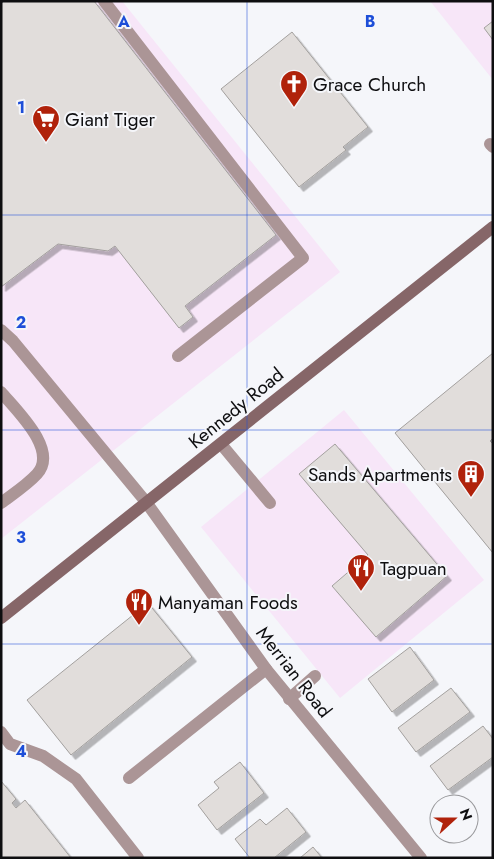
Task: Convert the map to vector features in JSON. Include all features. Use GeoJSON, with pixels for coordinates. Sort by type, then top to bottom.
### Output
{"type":"FeatureCollection","features":[{"type":"Feature","properties":{"kind":"main road","name":"Kennedy Road"},"geometry":{"type":"LineString","coordinates":[[1,618],[492,230]]}},
{"type":"Feature","properties":{"kind":"street"},"geometry":{"type":"LineString","coordinates":[[104,1],[303,258],[178,356]]}},
{"type":"Feature","properties":{"kind":"street","name":"Merrian Road"},"geometry":{"type":"LineString","coordinates":[[1,330],[13,341],[146,502],[289,699],[421,858]]}},
{"type":"Feature","properties":{"kind":"street"},"geometry":{"type":"LineString","coordinates":[[1,392],[34,432],[41,445],[43,459],[39,472],[1,503]]}},
{"type":"Feature","properties":{"kind":"street"},"geometry":{"type":"LineString","coordinates":[[221,444],[270,503]]}},
{"type":"Feature","properties":{"kind":"street"},"geometry":{"type":"LineString","coordinates":[[129,778],[266,669]]}},
{"type":"Feature","properties":{"kind":"street"},"geometry":{"type":"LineString","coordinates":[[289,699],[315,676]]}},
{"type":"Feature","properties":{"kind":"street"},"geometry":{"type":"LineString","coordinates":[[1,732],[10,744],[43,756],[76,778],[138,858]]}},
{"type":"Feature","properties":{"kind":"shaded area"},"geometry":{"type":"Polygon","coordinates":[[[1,1],[122,1],[340,272],[1,539],[1,1]]]}},
{"type":"Feature","properties":{"kind":"shaded area"},"geometry":{"type":"Polygon","coordinates":[[[430,1],[493,1],[493,80],[430,1]]]}},
{"type":"Feature","properties":{"kind":"shaded area"},"geometry":{"type":"Polygon","coordinates":[[[344,410],[484,580],[340,698],[201,527],[344,410]]]}},
{"type":"Feature","properties":{"kind":"building"},"geometry":{"type":"Polygon","coordinates":[[[4,1],[94,1],[276,235],[185,306],[193,317],[179,328],[115,246],[108,251],[58,244],[1,287],[1,4],[4,1]]]}},
{"type":"Feature","properties":{"kind":"building"},"geometry":{"type":"Polygon","coordinates":[[[493,21],[493,40],[484,28],[493,21]]]}},
{"type":"Feature","properties":{"kind":"building","name":"Grace Church"},"geometry":{"type":"Polygon","coordinates":[[[292,32],[368,127],[343,147],[346,150],[299,187],[221,89],[292,32]]]}},
{"type":"Feature","properties":{"kind":"building","name":"Sands Apartments"},"geometry":{"type":"Polygon","coordinates":[[[493,353],[493,438],[490,441],[493,444],[493,553],[395,433],[493,353]]]}},
{"type":"Feature","properties":{"kind":"building"},"geometry":{"type":"Polygon","coordinates":[[[335,444],[447,576],[376,637],[332,586],[368,555],[299,474],[335,444]]]}},
{"type":"Feature","properties":{"kind":"building"},"geometry":{"type":"Polygon","coordinates":[[[148,603],[192,657],[71,755],[27,700],[148,603]]]}},
{"type":"Feature","properties":{"kind":"building"},"geometry":{"type":"Polygon","coordinates":[[[410,647],[434,680],[392,712],[368,679],[410,647]]]}},
{"type":"Feature","properties":{"kind":"building"},"geometry":{"type":"Polygon","coordinates":[[[451,688],[470,712],[416,752],[398,728],[451,688]]]}},
{"type":"Feature","properties":{"kind":"building"},"geometry":{"type":"Polygon","coordinates":[[[483,726],[493,739],[493,757],[448,790],[430,766],[483,726]]]}},
{"type":"Feature","properties":{"kind":"building"},"geometry":{"type":"Polygon","coordinates":[[[240,762],[264,793],[217,830],[198,805],[219,788],[214,782],[240,762]]]}},
{"type":"Feature","properties":{"kind":"building"},"geometry":{"type":"Polygon","coordinates":[[[1,781],[16,799],[12,803],[16,808],[25,800],[71,858],[1,858],[1,781]]]}},
{"type":"Feature","properties":{"kind":"building"},"geometry":{"type":"Polygon","coordinates":[[[287,808],[306,832],[274,858],[250,858],[235,839],[260,819],[266,825],[287,808]]]}},
{"type":"Feature","properties":{"kind":"building"},"geometry":{"type":"Polygon","coordinates":[[[313,847],[322,858],[300,858],[313,847]]]}},
{"type":"Feature","properties":{"kind":"place","name":"Grace Church"},"geometry":{"type":"Point","coordinates":[294,108]}},
{"type":"Feature","properties":{"kind":"place","name":"Giant Tiger"},"geometry":{"type":"Point","coordinates":[46,143]}},
{"type":"Feature","properties":{"kind":"place","name":"Sands Apartments"},"geometry":{"type":"Point","coordinates":[471,498]}},
{"type":"Feature","properties":{"kind":"place","name":"Tagpuan"},"geometry":{"type":"Point","coordinates":[361,592]}},
{"type":"Feature","properties":{"kind":"place","name":"Manyaman Foods"},"geometry":{"type":"Point","coordinates":[139,626]}}]}
